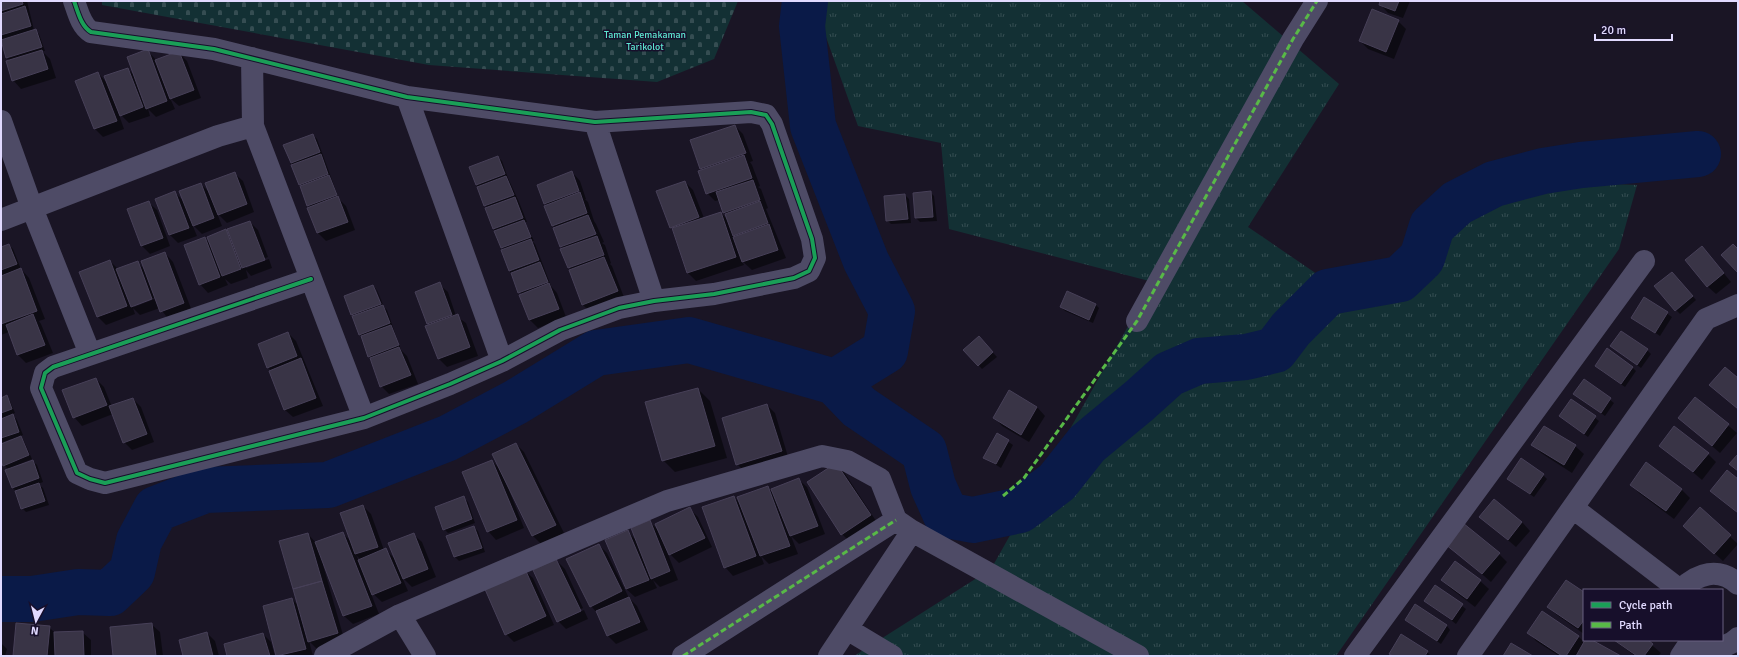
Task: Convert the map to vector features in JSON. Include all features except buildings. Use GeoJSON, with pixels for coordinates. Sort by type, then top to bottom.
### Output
{"type":"FeatureCollection","features":[{"type":"Feature","properties":{"kind":"street"},"geometry":{"type":"LineString","coordinates":[[74,1],[86,29],[91,32],[214,49],[407,97],[595,122],[751,112],[766,115],[772,124],[812,239],[815,258],[809,271],[794,278],[714,294],[654,301],[619,308],[560,330],[502,361],[450,384],[364,418],[105,483],[97,482],[77,473],[41,388],[45,374],[53,367],[311,279]]}},
{"type":"Feature","properties":{"kind":"street"},"geometry":{"type":"LineString","coordinates":[[1137,321],[1293,39],[1317,1]]}},
{"type":"Feature","properties":{"kind":"street"},"geometry":{"type":"LineString","coordinates":[[252,58],[253,126],[364,418]]}},
{"type":"Feature","properties":{"kind":"street"},"geometry":{"type":"LineString","coordinates":[[407,97],[502,361]]}},
{"type":"Feature","properties":{"kind":"street"},"geometry":{"type":"LineString","coordinates":[[1,121],[32,208],[90,354]]}},
{"type":"Feature","properties":{"kind":"street"},"geometry":{"type":"LineString","coordinates":[[595,122],[654,301]]}},
{"type":"Feature","properties":{"kind":"street"},"geometry":{"type":"LineString","coordinates":[[1,220],[218,136],[253,126]]}},
{"type":"Feature","properties":{"kind":"street"},"geometry":{"type":"LineString","coordinates":[[1356,656],[1644,261]]}},
{"type":"Feature","properties":{"kind":"street"},"geometry":{"type":"LineString","coordinates":[[1468,656],[1706,319],[1738,305]]}},
{"type":"Feature","properties":{"kind":"street"},"geometry":{"type":"LineString","coordinates":[[325,656],[400,615],[667,501],[822,456],[847,461],[880,480],[904,526],[1138,656]]}},
{"type":"Feature","properties":{"kind":"street"},"geometry":{"type":"LineString","coordinates":[[1573,508],[1680,589]]}},
{"type":"Feature","properties":{"kind":"street"},"geometry":{"type":"LineString","coordinates":[[829,656],[847,629],[904,526]]}},
{"type":"Feature","properties":{"kind":"street"},"geometry":{"type":"LineString","coordinates":[[683,656],[904,526]]}},
{"type":"Feature","properties":{"kind":"street"},"geometry":{"type":"LineString","coordinates":[[1682,589],[1689,581],[1711,573],[1736,577]]}},
{"type":"Feature","properties":{"kind":"street"},"geometry":{"type":"LineString","coordinates":[[400,615],[425,656]]}},
{"type":"Feature","properties":{"kind":"street"},"geometry":{"type":"LineString","coordinates":[[847,629],[892,656]]}},
{"type":"Feature","properties":{"kind":"street"},"geometry":{"type":"LineString","coordinates":[[1687,646],[1722,646],[1738,638]]}},
{"type":"Feature","properties":{"kind":"green space","name":"Taman Pemakaman Tarikolot"},"geometry":{"type":"Polygon","coordinates":[[[102,1],[738,1],[714,59],[657,82],[429,65],[102,5],[102,1]]]}},
{"type":"Feature","properties":{"kind":"green space"},"geometry":{"type":"Polygon","coordinates":[[[813,1],[1242,1],[1339,84],[1248,227],[1355,300],[1522,180],[1637,185],[1619,249],[1336,656],[854,656],[991,569],[1153,282],[949,229],[941,143],[858,126],[813,1]]]}},
{"type":"Feature","properties":{"kind":"waterway"},"geometry":{"type":"LineString","coordinates":[[805,1],[802,26],[813,126],[866,261],[892,311],[885,351],[835,382]]}},
{"type":"Feature","properties":{"kind":"waterway"},"geometry":{"type":"LineString","coordinates":[[1,599],[32,599],[78,592],[110,593],[132,572],[139,541],[156,509],[205,490],[328,485],[448,438],[516,402],[596,353],[689,340],[835,382],[859,407],[924,451],[933,486],[946,515],[973,520],[1020,510],[1057,482],[1087,444],[1169,374],[1199,361],[1246,357],[1275,350],[1291,329],[1328,292],[1400,279],[1422,258],[1432,226],[1457,203],[1494,184],[1543,171],[1581,165],[1698,154]]}},
{"type":"Feature","properties":{"kind":"marked path"},"geometry":{"type":"LineString","coordinates":[[1003,496],[1024,478],[1137,321],[1293,39],[1317,1]]}},
{"type":"Feature","properties":{"kind":"marked path"},"geometry":{"type":"LineString","coordinates":[[683,656],[896,520]]}},
{"type":"Feature","properties":{"kind":"cycle path"},"geometry":{"type":"LineString","coordinates":[[74,1],[82,22],[91,32],[214,49],[407,97],[595,122],[751,112],[766,115],[772,124],[812,239],[815,258],[809,271],[794,278],[714,294],[654,301],[619,308],[560,330],[502,361],[450,384],[364,418],[105,483],[90,479],[77,473],[41,388],[45,373],[53,367],[311,279]]}}]}
